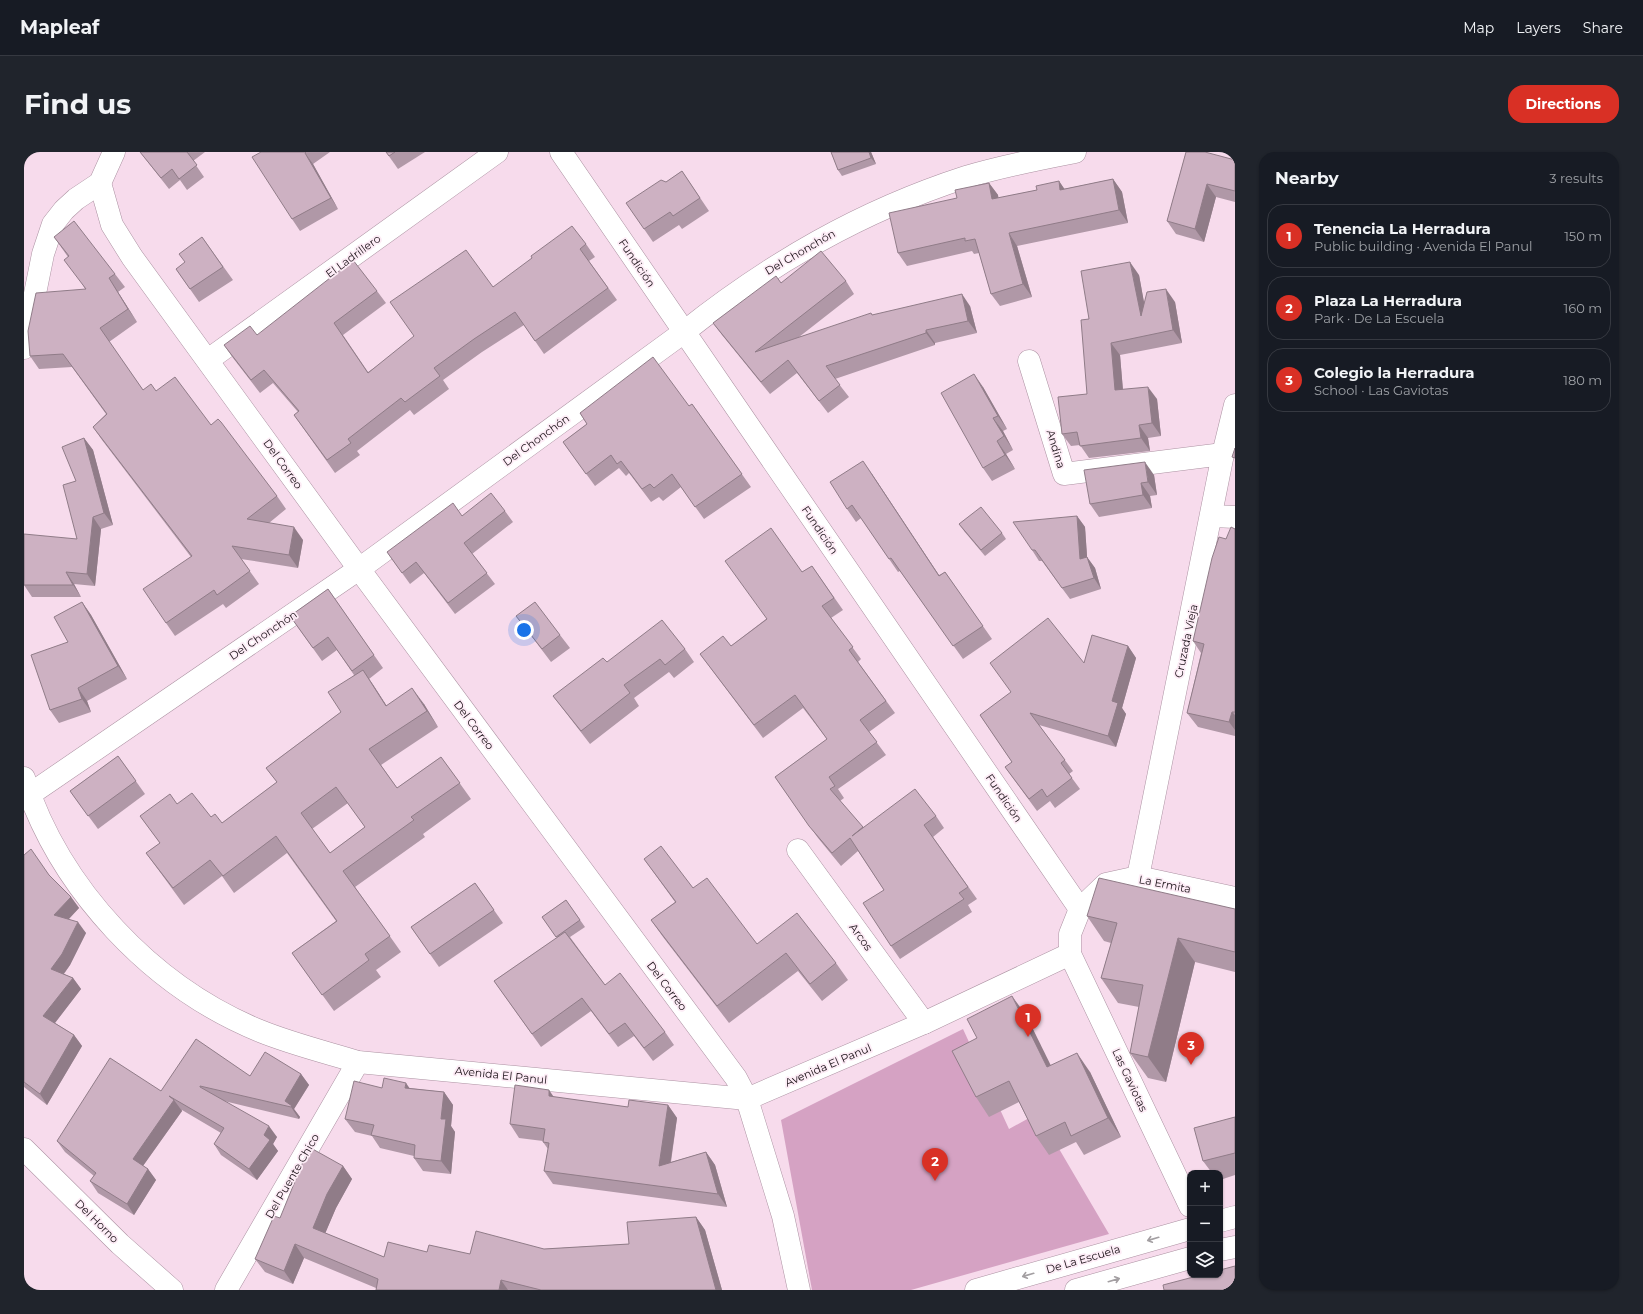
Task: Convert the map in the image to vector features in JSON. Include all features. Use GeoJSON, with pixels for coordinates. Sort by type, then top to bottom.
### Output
{"type":"FeatureCollection","features":[{"type":"Feature","properties":{"kind":"street"},"geometry":{"type":"LineString","coordinates":[[24,348],[43,254],[53,224],[64,210],[76,199],[100,183],[114,152]]}},
{"type":"Feature","properties":{"kind":"street","name":"El Ladrillero"},"geometry":{"type":"LineString","coordinates":[[208,360],[497,152]]}},
{"type":"Feature","properties":{"kind":"street","name":"Fundición"},"geometry":{"type":"LineString","coordinates":[[561,152],[1080,909]]}},
{"type":"Feature","properties":{"kind":"street","name":"Del Chonchón"},"geometry":{"type":"LineString","coordinates":[[27,787],[359,569],[684,332],[725,299],[816,241],[864,216],[914,195],[967,177],[1022,162],[1075,152]]}},
{"type":"Feature","properties":{"kind":"street","name":"Del Correo"},"geometry":{"type":"LineString","coordinates":[[100,183],[105,204],[121,241],[359,569],[736,1078],[747,1099],[783,1216],[799,1290]]}},
{"type":"Feature","properties":{"kind":"street","name":"Andina"},"geometry":{"type":"LineString","coordinates":[[1029,361],[1064,474],[1224,454]]}},
{"type":"Feature","properties":{"kind":"street","name":"Cruzada Vieja"},"geometry":{"type":"LineString","coordinates":[[1138,877],[1235,405]]}},
{"type":"Feature","properties":{"kind":"street"},"geometry":{"type":"LineString","coordinates":[[1212,516],[1235,517]]}},
{"type":"Feature","properties":{"kind":"street","name":"Avenida El Panul"},"geometry":{"type":"LineString","coordinates":[[27,787],[47,833],[72,875],[92,903],[120,935],[151,964],[190,993],[221,1012],[259,1030],[298,1045],[358,1062],[747,1099],[924,1023],[1070,954]]}},
{"type":"Feature","properties":{"kind":"street","name":"Arcos"},"geometry":{"type":"LineString","coordinates":[[798,850],[924,1023]]}},
{"type":"Feature","properties":{"kind":"street","name":"La Ermita"},"geometry":{"type":"LineString","coordinates":[[1070,954],[1070,934],[1080,909],[1106,884],[1138,877],[1235,898]]}},
{"type":"Feature","properties":{"kind":"street","name":"Las Gaviotas"},"geometry":{"type":"LineString","coordinates":[[1070,954],[1187,1200]]}},
{"type":"Feature","properties":{"kind":"street","name":"Del Puente Chico"},"geometry":{"type":"LineString","coordinates":[[226,1290],[358,1062]]}},
{"type":"Feature","properties":{"kind":"street","name":"Del Horno"},"geometry":{"type":"LineString","coordinates":[[24,1149],[120,1244],[172,1290]]}},
{"type":"Feature","properties":{"kind":"street"},"geometry":{"type":"LineString","coordinates":[[1223,1220],[1235,1217]]}},
{"type":"Feature","properties":{"kind":"street","name":"De La Escuela"},"geometry":{"type":"LineString","coordinates":[[976,1290],[1187,1229]]}},
{"type":"Feature","properties":{"kind":"street"},"geometry":{"type":"LineString","coordinates":[[1223,1249],[1235,1247]]}},
{"type":"Feature","properties":{"kind":"street"},"geometry":{"type":"LineString","coordinates":[[1076,1290],[1187,1259]]}},
{"type":"Feature","properties":{"kind":"shaded area"},"geometry":{"type":"Polygon","coordinates":[[[963,1029],[1009,1129],[1038,1113],[1109,1234],[911,1290],[812,1290],[781,1120],[963,1029]]]}},
{"type":"Feature","properties":{"kind":"building"},"geometry":{"type":"Polygon","coordinates":[[[140,152],[187,152],[197,165],[179,179],[172,169],[161,178],[140,152]]]}},
{"type":"Feature","properties":{"kind":"building"},"geometry":{"type":"Polygon","coordinates":[[[261,152],[306,152],[305,153],[331,198],[292,219],[252,157],[261,152]]]}},
{"type":"Feature","properties":{"kind":"building"},"geometry":{"type":"Polygon","coordinates":[[[386,152],[395,152],[389,156],[386,152]]]}},
{"type":"Feature","properties":{"kind":"building"},"geometry":{"type":"Polygon","coordinates":[[[831,152],[869,152],[871,158],[838,170],[831,152]]]}},
{"type":"Feature","properties":{"kind":"building"},"geometry":{"type":"Polygon","coordinates":[[[1186,152],[1205,152],[1235,160],[1235,191],[1207,184],[1195,229],[1167,221],[1186,152]]]}},
{"type":"Feature","properties":{"kind":"building"},"geometry":{"type":"Polygon","coordinates":[[[682,171],[700,198],[673,216],[670,212],[644,229],[626,203],[661,180],[666,182],[682,171]]]}},
{"type":"Feature","properties":{"kind":"building"},"geometry":{"type":"Polygon","coordinates":[[[1113,179],[1119,210],[1009,233],[1023,284],[991,294],[975,239],[965,241],[965,238],[898,253],[889,213],[957,198],[955,190],[989,183],[992,199],[1037,190],[1036,186],[1059,181],[1060,190],[1113,179]]]}},
{"type":"Feature","properties":{"kind":"building"},"geometry":{"type":"Polygon","coordinates":[[[74,221],[115,274],[109,278],[128,309],[100,328],[143,390],[151,384],[156,391],[175,377],[211,425],[218,419],[221,422],[277,496],[247,519],[294,527],[289,555],[232,546],[250,571],[217,595],[214,590],[166,623],[143,589],[192,556],[93,427],[107,414],[63,354],[30,356],[28,331],[36,293],[86,289],[64,260],[69,256],[54,237],[74,221]]]}},
{"type":"Feature","properties":{"kind":"building"},"geometry":{"type":"Polygon","coordinates":[[[572,226],[586,244],[580,249],[608,288],[535,341],[515,312],[434,368],[440,376],[405,402],[401,398],[348,439],[351,443],[327,460],[294,415],[299,411],[264,370],[251,380],[224,345],[250,326],[257,335],[353,260],[377,291],[334,323],[368,373],[414,336],[390,302],[466,250],[493,287],[532,258],[531,256],[572,226]]]}},
{"type":"Feature","properties":{"kind":"building"},"geometry":{"type":"Polygon","coordinates":[[[202,237],[223,267],[190,289],[176,269],[185,262],[179,254],[202,237]]]}},
{"type":"Feature","properties":{"kind":"building"},"geometry":{"type":"Polygon","coordinates":[[[821,251],[846,281],[755,352],[871,313],[872,315],[962,294],[968,321],[926,330],[926,333],[826,366],[840,385],[819,401],[788,360],[761,382],[713,323],[776,276],[781,283],[821,251]]]}},
{"type":"Feature","properties":{"kind":"building"},"geometry":{"type":"Polygon","coordinates":[[[1130,262],[1141,316],[1147,292],[1166,289],[1173,330],[1111,343],[1115,390],[1148,387],[1152,423],[1139,425],[1141,438],[1080,446],[1077,432],[1062,434],[1058,397],[1087,394],[1081,320],[1089,319],[1081,271],[1130,262]]]}},
{"type":"Feature","properties":{"kind":"building"},"geometry":{"type":"Polygon","coordinates":[[[653,357],[689,406],[692,404],[742,474],[695,507],[672,474],[654,488],[650,484],[642,489],[621,461],[617,464],[611,455],[586,474],[563,442],[587,424],[580,413],[653,357]]]}},
{"type":"Feature","properties":{"kind":"building"},"geometry":{"type":"Polygon","coordinates":[[[974,374],[998,416],[993,418],[1004,436],[997,441],[1005,455],[983,468],[941,393],[974,374]]]}},
{"type":"Feature","properties":{"kind":"building"},"geometry":{"type":"Polygon","coordinates":[[[84,438],[104,513],[93,517],[87,574],[66,572],[73,585],[24,585],[24,534],[77,539],[63,485],[76,481],[62,447],[84,438]]]}},
{"type":"Feature","properties":{"kind":"building"},"geometry":{"type":"Polygon","coordinates":[[[1235,448],[1235,458],[1232,457],[1235,448]]]}},
{"type":"Feature","properties":{"kind":"building"},"geometry":{"type":"Polygon","coordinates":[[[863,461],[939,576],[945,572],[983,626],[953,646],[891,558],[889,559],[852,505],[847,509],[830,482],[863,461]]]}},
{"type":"Feature","properties":{"kind":"building"},"geometry":{"type":"Polygon","coordinates":[[[1145,462],[1148,482],[1141,483],[1143,495],[1090,504],[1084,470],[1145,462]]]}},
{"type":"Feature","properties":{"kind":"building"},"geometry":{"type":"Polygon","coordinates":[[[491,493],[505,511],[464,543],[487,573],[448,603],[416,562],[402,573],[387,552],[453,503],[462,516],[491,493]]]}},
{"type":"Feature","properties":{"kind":"building"},"geometry":{"type":"Polygon","coordinates":[[[981,507],[1002,533],[981,550],[959,524],[981,507]]]}},
{"type":"Feature","properties":{"kind":"building"},"geometry":{"type":"Polygon","coordinates":[[[1077,516],[1080,559],[1087,557],[1094,578],[1062,588],[1035,550],[1032,550],[1013,522],[1077,516]]]}},
{"type":"Feature","properties":{"kind":"building"},"geometry":{"type":"Polygon","coordinates":[[[1231,527],[1235,529],[1235,712],[1232,712],[1229,722],[1187,713],[1204,644],[1193,641],[1212,558],[1219,537],[1226,539],[1231,527]]]}},
{"type":"Feature","properties":{"kind":"building"},"geometry":{"type":"Polygon","coordinates":[[[771,528],[802,572],[812,566],[834,598],[822,606],[853,647],[849,650],[886,701],[860,720],[877,742],[829,777],[835,786],[830,789],[863,827],[852,836],[915,789],[936,816],[924,825],[968,887],[959,893],[964,899],[891,946],[863,903],[884,890],[850,838],[832,853],[809,826],[775,777],[827,739],[795,695],[754,725],[700,654],[723,636],[731,646],[767,619],[725,561],[771,528]]]}},
{"type":"Feature","properties":{"kind":"building"},"geometry":{"type":"Polygon","coordinates":[[[328,589],[374,655],[352,671],[328,637],[313,648],[290,616],[328,589]]]}},
{"type":"Feature","properties":{"kind":"building"},"geometry":{"type":"Polygon","coordinates":[[[82,602],[118,666],[78,688],[82,699],[50,710],[31,655],[68,642],[54,617],[82,602]]]}},
{"type":"Feature","properties":{"kind":"building"},"geometry":{"type":"Polygon","coordinates":[[[535,602],[560,635],[542,649],[516,616],[535,602]]]}},
{"type":"Feature","properties":{"kind":"building"},"geometry":{"type":"Polygon","coordinates":[[[1048,618],[1084,663],[1092,635],[1128,646],[1112,701],[1118,703],[1108,736],[1030,713],[1065,760],[1061,763],[1072,778],[1047,797],[1042,789],[1029,799],[1005,767],[1012,762],[980,715],[1011,692],[990,663],[1048,618]]]}},
{"type":"Feature","properties":{"kind":"building"},"geometry":{"type":"Polygon","coordinates":[[[662,620],[685,649],[665,665],[660,659],[624,685],[630,693],[581,731],[553,696],[603,658],[607,662],[662,620]]]}},
{"type":"Feature","properties":{"kind":"building"},"geometry":{"type":"Polygon","coordinates":[[[363,670],[386,706],[412,688],[427,711],[369,749],[397,788],[441,757],[460,783],[411,817],[414,820],[343,871],[390,936],[365,954],[369,960],[322,995],[292,953],[337,921],[276,836],[223,876],[210,860],[173,888],[146,853],[160,843],[140,816],[170,794],[177,804],[192,793],[211,817],[215,814],[222,823],[277,782],[266,768],[341,712],[328,692],[363,670]],[[336,787],[301,813],[330,853],[365,827],[336,787]]]}},
{"type":"Feature","properties":{"kind":"building"},"geometry":{"type":"Polygon","coordinates":[[[118,756],[136,781],[88,816],[70,791],[118,756]]]}},
{"type":"Feature","properties":{"kind":"building"},"geometry":{"type":"Polygon","coordinates":[[[661,846],[693,888],[707,878],[757,944],[797,913],[836,963],[810,984],[786,953],[717,1006],[651,920],[676,902],[644,859],[661,846]]]}},
{"type":"Feature","properties":{"kind":"building"},"geometry":{"type":"Polygon","coordinates":[[[31,849],[49,875],[71,897],[54,915],[78,922],[62,954],[51,969],[73,978],[43,1016],[74,1035],[40,1094],[24,1082],[24,855],[31,849]]]}},
{"type":"Feature","properties":{"kind":"building"},"geometry":{"type":"Polygon","coordinates":[[[1099,878],[1235,909],[1235,952],[1178,938],[1148,1057],[1130,1053],[1143,985],[1101,978],[1117,923],[1087,916],[1099,878]]]}},
{"type":"Feature","properties":{"kind":"building"},"geometry":{"type":"Polygon","coordinates":[[[475,883],[494,910],[430,954],[411,927],[475,883]]]}},
{"type":"Feature","properties":{"kind":"building"},"geometry":{"type":"Polygon","coordinates":[[[566,900],[580,920],[556,937],[542,917],[566,900]]]}},
{"type":"Feature","properties":{"kind":"building"},"geometry":{"type":"Polygon","coordinates":[[[565,932],[605,985],[620,973],[665,1032],[644,1048],[625,1023],[609,1034],[582,998],[532,1034],[494,981],[565,932]]]}},
{"type":"Feature","properties":{"kind":"building"},"geometry":{"type":"Polygon","coordinates":[[[1012,996],[1047,1067],[1077,1053],[1108,1118],[1071,1136],[1065,1122],[1036,1136],[1009,1081],[976,1097],[952,1051],[977,1038],[967,1019],[1012,996]]]}},
{"type":"Feature","properties":{"kind":"building"},"geometry":{"type":"Polygon","coordinates":[[[196,1039],[250,1076],[265,1052],[301,1074],[285,1101],[292,1106],[200,1086],[269,1126],[264,1135],[270,1140],[249,1169],[214,1144],[224,1128],[169,1096],[174,1100],[133,1159],[148,1169],[127,1204],[90,1181],[96,1173],[57,1141],[110,1058],[161,1091],[196,1039]]]}},
{"type":"Feature","properties":{"kind":"building"},"geometry":{"type":"Polygon","coordinates":[[[384,1078],[406,1083],[405,1088],[444,1092],[441,1119],[446,1119],[441,1161],[414,1158],[415,1145],[371,1135],[374,1125],[345,1119],[354,1081],[382,1088],[384,1078]]]}},
{"type":"Feature","properties":{"kind":"building"},"geometry":{"type":"Polygon","coordinates":[[[515,1085],[549,1090],[549,1096],[628,1107],[629,1100],[668,1105],[659,1166],[706,1152],[718,1194],[544,1171],[549,1143],[543,1142],[545,1129],[510,1124],[515,1085]]]}},
{"type":"Feature","properties":{"kind":"building"},"geometry":{"type":"Polygon","coordinates":[[[1235,1117],[1235,1153],[1203,1161],[1194,1128],[1235,1117]]]}},
{"type":"Feature","properties":{"kind":"building"},"geometry":{"type":"Polygon","coordinates":[[[309,1147],[343,1166],[327,1194],[313,1228],[384,1257],[388,1242],[427,1252],[429,1245],[470,1254],[476,1231],[544,1249],[629,1244],[627,1222],[696,1217],[716,1290],[541,1290],[501,1280],[499,1290],[376,1290],[378,1279],[295,1244],[284,1271],[255,1259],[274,1216],[280,1218],[309,1147]]]}},
{"type":"Feature","properties":{"kind":"building"},"geometry":{"type":"Polygon","coordinates":[[[1235,1266],[1235,1290],[1164,1290],[1163,1285],[1190,1278],[1223,1278],[1223,1269],[1235,1266]]]}},
{"type":"Feature","properties":{"kind":"place","name":"Tenencia La Herradura"},"geometry":{"type":"Point","coordinates":[1028,1037]}},
{"type":"Feature","properties":{"kind":"place","name":"Colegio la Herradura"},"geometry":{"type":"Point","coordinates":[1191,1065]}},
{"type":"Feature","properties":{"kind":"place","name":"Plaza La Herradura"},"geometry":{"type":"Point","coordinates":[935,1181]}}]}
